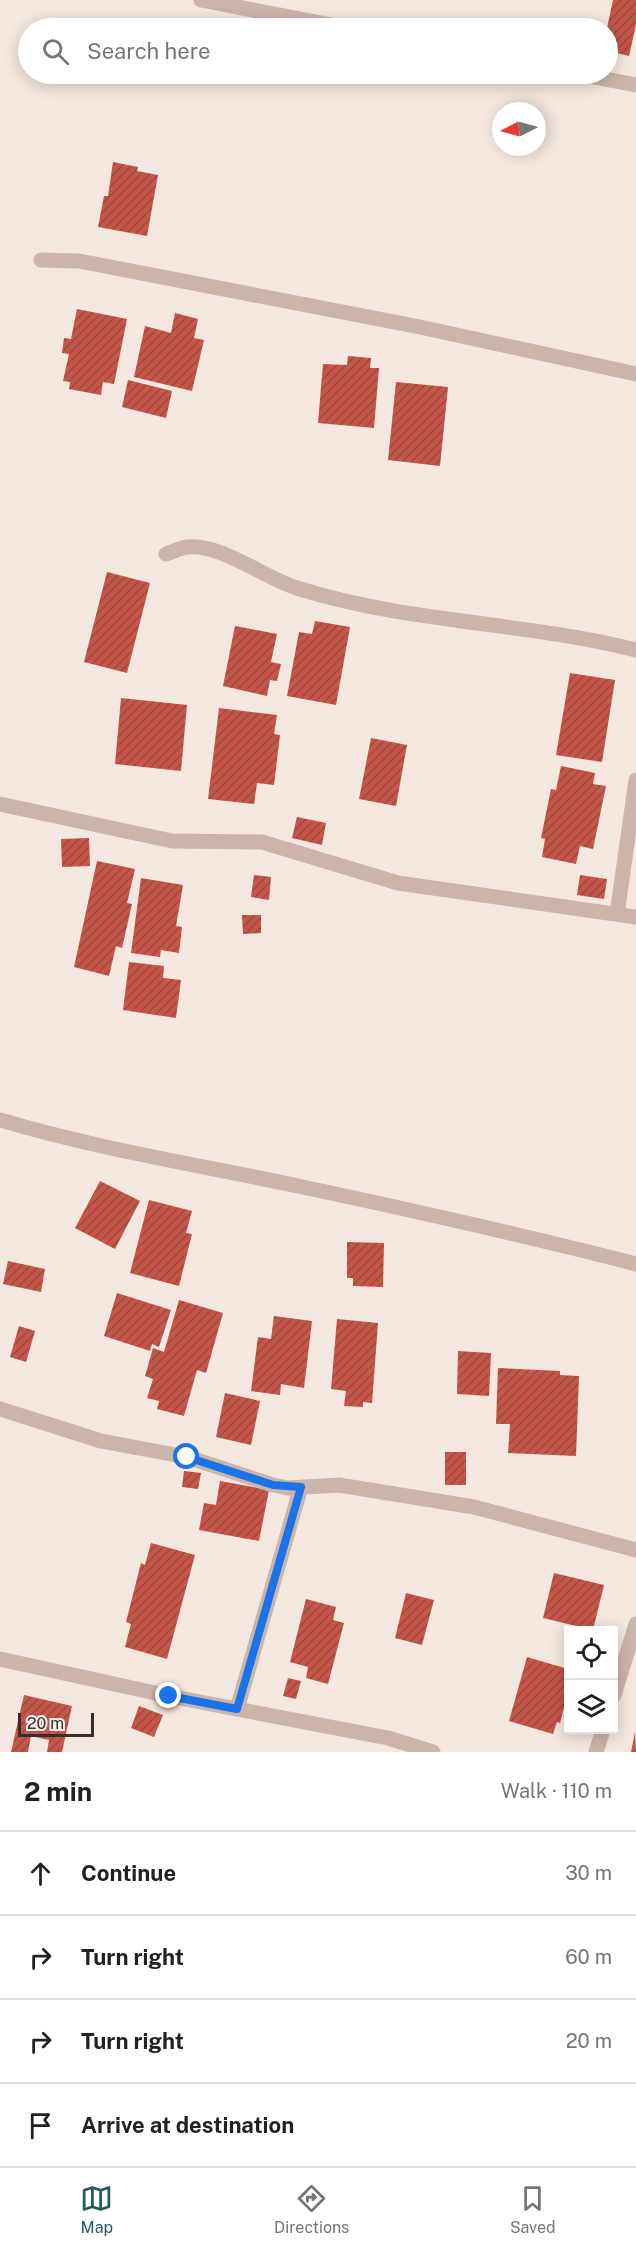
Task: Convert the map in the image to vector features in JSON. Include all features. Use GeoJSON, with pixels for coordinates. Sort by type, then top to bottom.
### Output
{"type":"FeatureCollection","features":[{"type":"Feature","properties":{"kind":"street"},"geometry":{"type":"LineString","coordinates":[[201,0],[295,18]]}},
{"type":"Feature","properties":{"kind":"street"},"geometry":{"type":"LineString","coordinates":[[618,82],[636,85]]}},
{"type":"Feature","properties":{"kind":"street"},"geometry":{"type":"LineString","coordinates":[[41,260],[91,263],[420,327],[636,374]]}},
{"type":"Feature","properties":{"kind":"street"},"geometry":{"type":"LineString","coordinates":[[166,554],[187,547],[206,548],[296,588],[412,615],[587,638],[636,650]]}},
{"type":"Feature","properties":{"kind":"street"},"geometry":{"type":"LineString","coordinates":[[617,914],[636,780]]}},
{"type":"Feature","properties":{"kind":"street"},"geometry":{"type":"LineString","coordinates":[[0,804],[172,841],[262,842],[398,883],[636,917]]}},
{"type":"Feature","properties":{"kind":"street"},"geometry":{"type":"LineString","coordinates":[[0,1120],[60,1138],[310,1188],[636,1264]]}},
{"type":"Feature","properties":{"kind":"street"},"geometry":{"type":"LineString","coordinates":[[0,1409],[101,1442],[187,1457],[273,1485],[301,1487],[339,1485],[474,1507],[636,1550]]}},
{"type":"Feature","properties":{"kind":"street"},"geometry":{"type":"LineString","coordinates":[[237,1709],[301,1487]]}},
{"type":"Feature","properties":{"kind":"street"},"geometry":{"type":"LineString","coordinates":[[618,1682],[636,1624]]}},
{"type":"Feature","properties":{"kind":"street"},"geometry":{"type":"LineString","coordinates":[[0,1659],[388,1738],[433,1752]]}},
{"type":"Feature","properties":{"kind":"street"},"geometry":{"type":"LineString","coordinates":[[596,1752],[602,1734]]}},
{"type":"Feature","properties":{"kind":"building"},"geometry":{"type":"Polygon","coordinates":[[[613,0],[636,0],[636,25],[629,56],[618,53],[618,18],[609,18],[613,0]]]}},
{"type":"Feature","properties":{"kind":"building"},"geometry":{"type":"Polygon","coordinates":[[[113,162],[138,167],[137,171],[158,175],[147,236],[98,227],[104,196],[108,196],[113,162]]]}},
{"type":"Feature","properties":{"kind":"building"},"geometry":{"type":"Polygon","coordinates":[[[77,309],[127,319],[114,384],[103,382],[101,395],[69,389],[70,382],[63,381],[69,354],[62,353],[64,338],[71,339],[77,309]]]}},
{"type":"Feature","properties":{"kind":"building"},"geometry":{"type":"Polygon","coordinates":[[[175,313],[198,319],[194,338],[204,340],[192,391],[134,377],[145,326],[171,333],[175,313]]]}},
{"type":"Feature","properties":{"kind":"building"},"geometry":{"type":"Polygon","coordinates":[[[348,356],[371,358],[370,368],[379,368],[374,428],[318,423],[323,364],[347,365],[348,356]]]}},
{"type":"Feature","properties":{"kind":"building"},"geometry":{"type":"Polygon","coordinates":[[[128,380],[172,391],[166,418],[122,407],[128,380]]]}},
{"type":"Feature","properties":{"kind":"building"},"geometry":{"type":"Polygon","coordinates":[[[396,382],[448,387],[440,466],[388,460],[396,382]]]}},
{"type":"Feature","properties":{"kind":"building"},"geometry":{"type":"Polygon","coordinates":[[[107,572],[150,583],[127,673],[84,662],[107,572]]]}},
{"type":"Feature","properties":{"kind":"building"},"geometry":{"type":"Polygon","coordinates":[[[315,621],[350,627],[336,705],[287,696],[299,632],[312,634],[315,621]]]}},
{"type":"Feature","properties":{"kind":"building"},"geometry":{"type":"Polygon","coordinates":[[[235,626],[277,634],[271,662],[281,664],[277,681],[270,680],[267,696],[223,686],[235,626]]]}},
{"type":"Feature","properties":{"kind":"building"},"geometry":{"type":"Polygon","coordinates":[[[570,673],[615,680],[602,762],[556,755],[570,673]]]}},
{"type":"Feature","properties":{"kind":"building"},"geometry":{"type":"Polygon","coordinates":[[[121,698],[187,705],[181,771],[115,764],[121,698]]]}},
{"type":"Feature","properties":{"kind":"building"},"geometry":{"type":"Polygon","coordinates":[[[219,708],[277,715],[274,734],[280,735],[274,785],[257,783],[254,804],[208,799],[219,708]]]}},
{"type":"Feature","properties":{"kind":"building"},"geometry":{"type":"Polygon","coordinates":[[[371,738],[407,745],[396,806],[359,799],[371,738]]]}},
{"type":"Feature","properties":{"kind":"building"},"geometry":{"type":"Polygon","coordinates":[[[561,766],[595,773],[593,784],[606,786],[593,849],[580,846],[576,864],[542,857],[545,839],[541,838],[551,789],[556,790],[561,766]]]}},
{"type":"Feature","properties":{"kind":"building"},"geometry":{"type":"Polygon","coordinates":[[[297,817],[326,823],[322,845],[292,838],[297,817]]]}},
{"type":"Feature","properties":{"kind":"building"},"geometry":{"type":"Polygon","coordinates":[[[89,838],[90,866],[62,867],[61,839],[89,838]]]}},
{"type":"Feature","properties":{"kind":"building"},"geometry":{"type":"Polygon","coordinates":[[[97,861],[135,869],[127,903],[132,904],[122,948],[116,946],[109,976],[74,967],[97,861]]]}},
{"type":"Feature","properties":{"kind":"building"},"geometry":{"type":"Polygon","coordinates":[[[254,875],[271,877],[269,900],[251,897],[254,875]]]}},
{"type":"Feature","properties":{"kind":"building"},"geometry":{"type":"Polygon","coordinates":[[[580,875],[607,879],[604,899],[577,895],[580,875]]]}},
{"type":"Feature","properties":{"kind":"building"},"geometry":{"type":"Polygon","coordinates":[[[141,878],[183,885],[176,926],[182,927],[179,953],[161,950],[160,957],[131,953],[141,878]]]}},
{"type":"Feature","properties":{"kind":"building"},"geometry":{"type":"Polygon","coordinates":[[[242,915],[261,915],[261,933],[243,934],[242,915]]]}},
{"type":"Feature","properties":{"kind":"building"},"geometry":{"type":"Polygon","coordinates":[[[129,962],[164,966],[163,978],[181,980],[176,1018],[123,1010],[129,962]]]}},
{"type":"Feature","properties":{"kind":"building"},"geometry":{"type":"Polygon","coordinates":[[[100,1181],[140,1201],[115,1249],[75,1228],[100,1181]]]}},
{"type":"Feature","properties":{"kind":"building"},"geometry":{"type":"Polygon","coordinates":[[[149,1200],[192,1211],[186,1233],[192,1234],[179,1286],[130,1273],[149,1200]]]}},
{"type":"Feature","properties":{"kind":"building"},"geometry":{"type":"Polygon","coordinates":[[[347,1242],[384,1243],[383,1287],[353,1286],[353,1278],[347,1278],[347,1242]]]}},
{"type":"Feature","properties":{"kind":"building"},"geometry":{"type":"Polygon","coordinates":[[[8,1261],[45,1269],[41,1292],[3,1284],[8,1261]]]}},
{"type":"Feature","properties":{"kind":"building"},"geometry":{"type":"Polygon","coordinates":[[[117,1293],[171,1310],[159,1347],[152,1344],[150,1351],[104,1336],[117,1293]]]}},
{"type":"Feature","properties":{"kind":"building"},"geometry":{"type":"Polygon","coordinates":[[[179,1300],[223,1313],[206,1373],[197,1370],[184,1416],[157,1409],[159,1401],[147,1398],[153,1379],[145,1376],[153,1348],[164,1352],[179,1300]]]}},
{"type":"Feature","properties":{"kind":"building"},"geometry":{"type":"Polygon","coordinates":[[[274,1316],[312,1321],[304,1388],[281,1384],[280,1395],[251,1391],[258,1337],[271,1339],[274,1316]]]}},
{"type":"Feature","properties":{"kind":"building"},"geometry":{"type":"Polygon","coordinates":[[[337,1319],[378,1323],[372,1403],[363,1402],[363,1407],[344,1406],[346,1391],[331,1389],[337,1319]]]}},
{"type":"Feature","properties":{"kind":"building"},"geometry":{"type":"Polygon","coordinates":[[[19,1326],[35,1331],[26,1362],[10,1357],[19,1326]]]}},
{"type":"Feature","properties":{"kind":"building"},"geometry":{"type":"Polygon","coordinates":[[[458,1351],[491,1353],[489,1396],[457,1394],[458,1351]]]}},
{"type":"Feature","properties":{"kind":"building"},"geometry":{"type":"Polygon","coordinates":[[[498,1368],[560,1371],[560,1375],[579,1376],[576,1456],[508,1453],[510,1424],[496,1424],[498,1368]]]}},
{"type":"Feature","properties":{"kind":"building"},"geometry":{"type":"Polygon","coordinates":[[[225,1393],[260,1401],[251,1445],[216,1437],[225,1393]]]}},
{"type":"Feature","properties":{"kind":"building"},"geometry":{"type":"Polygon","coordinates":[[[445,1452],[466,1452],[466,1485],[445,1485],[445,1452]]]}},
{"type":"Feature","properties":{"kind":"building"},"geometry":{"type":"Polygon","coordinates":[[[184,1471],[201,1473],[198,1489],[182,1487],[184,1471]]]}},
{"type":"Feature","properties":{"kind":"building"},"geometry":{"type":"Polygon","coordinates":[[[220,1481],[269,1490],[259,1541],[199,1530],[204,1503],[216,1505],[220,1481]]]}},
{"type":"Feature","properties":{"kind":"building"},"geometry":{"type":"Polygon","coordinates":[[[151,1543],[195,1555],[167,1659],[125,1647],[131,1624],[126,1622],[141,1563],[145,1565],[151,1543]]]}},
{"type":"Feature","properties":{"kind":"building"},"geometry":{"type":"Polygon","coordinates":[[[554,1573],[604,1585],[594,1626],[576,1626],[543,1618],[554,1573]]]}},
{"type":"Feature","properties":{"kind":"building"},"geometry":{"type":"Polygon","coordinates":[[[406,1593],[434,1600],[422,1645],[395,1638],[406,1593]]]}},
{"type":"Feature","properties":{"kind":"building"},"geometry":{"type":"Polygon","coordinates":[[[306,1599],[336,1607],[333,1620],[344,1623],[328,1684],[306,1678],[308,1667],[290,1662],[306,1599]]]}},
{"type":"Feature","properties":{"kind":"building"},"geometry":{"type":"Polygon","coordinates":[[[527,1657],[564,1668],[564,1708],[560,1723],[557,1722],[553,1734],[509,1721],[527,1657]]]}},
{"type":"Feature","properties":{"kind":"building"},"geometry":{"type":"Polygon","coordinates":[[[288,1678],[301,1681],[296,1699],[283,1696],[288,1678]]]}},
{"type":"Feature","properties":{"kind":"building"},"geometry":{"type":"Polygon","coordinates":[[[24,1695],[72,1706],[62,1752],[47,1752],[49,1740],[31,1736],[28,1752],[11,1752],[24,1695]]]}},
{"type":"Feature","properties":{"kind":"building"},"geometry":{"type":"Polygon","coordinates":[[[139,1706],[163,1715],[154,1737],[131,1728],[139,1706]]]}},
{"type":"Feature","properties":{"kind":"building"},"geometry":{"type":"Polygon","coordinates":[[[635,1732],[636,1752],[631,1752],[635,1732]]]}},
{"type":"Feature","properties":{"kind":"route"},"geometry":{"type":"LineString","coordinates":[[169,1696],[237,1709],[301,1487],[288,1488],[273,1485],[187,1457]]}}]}
